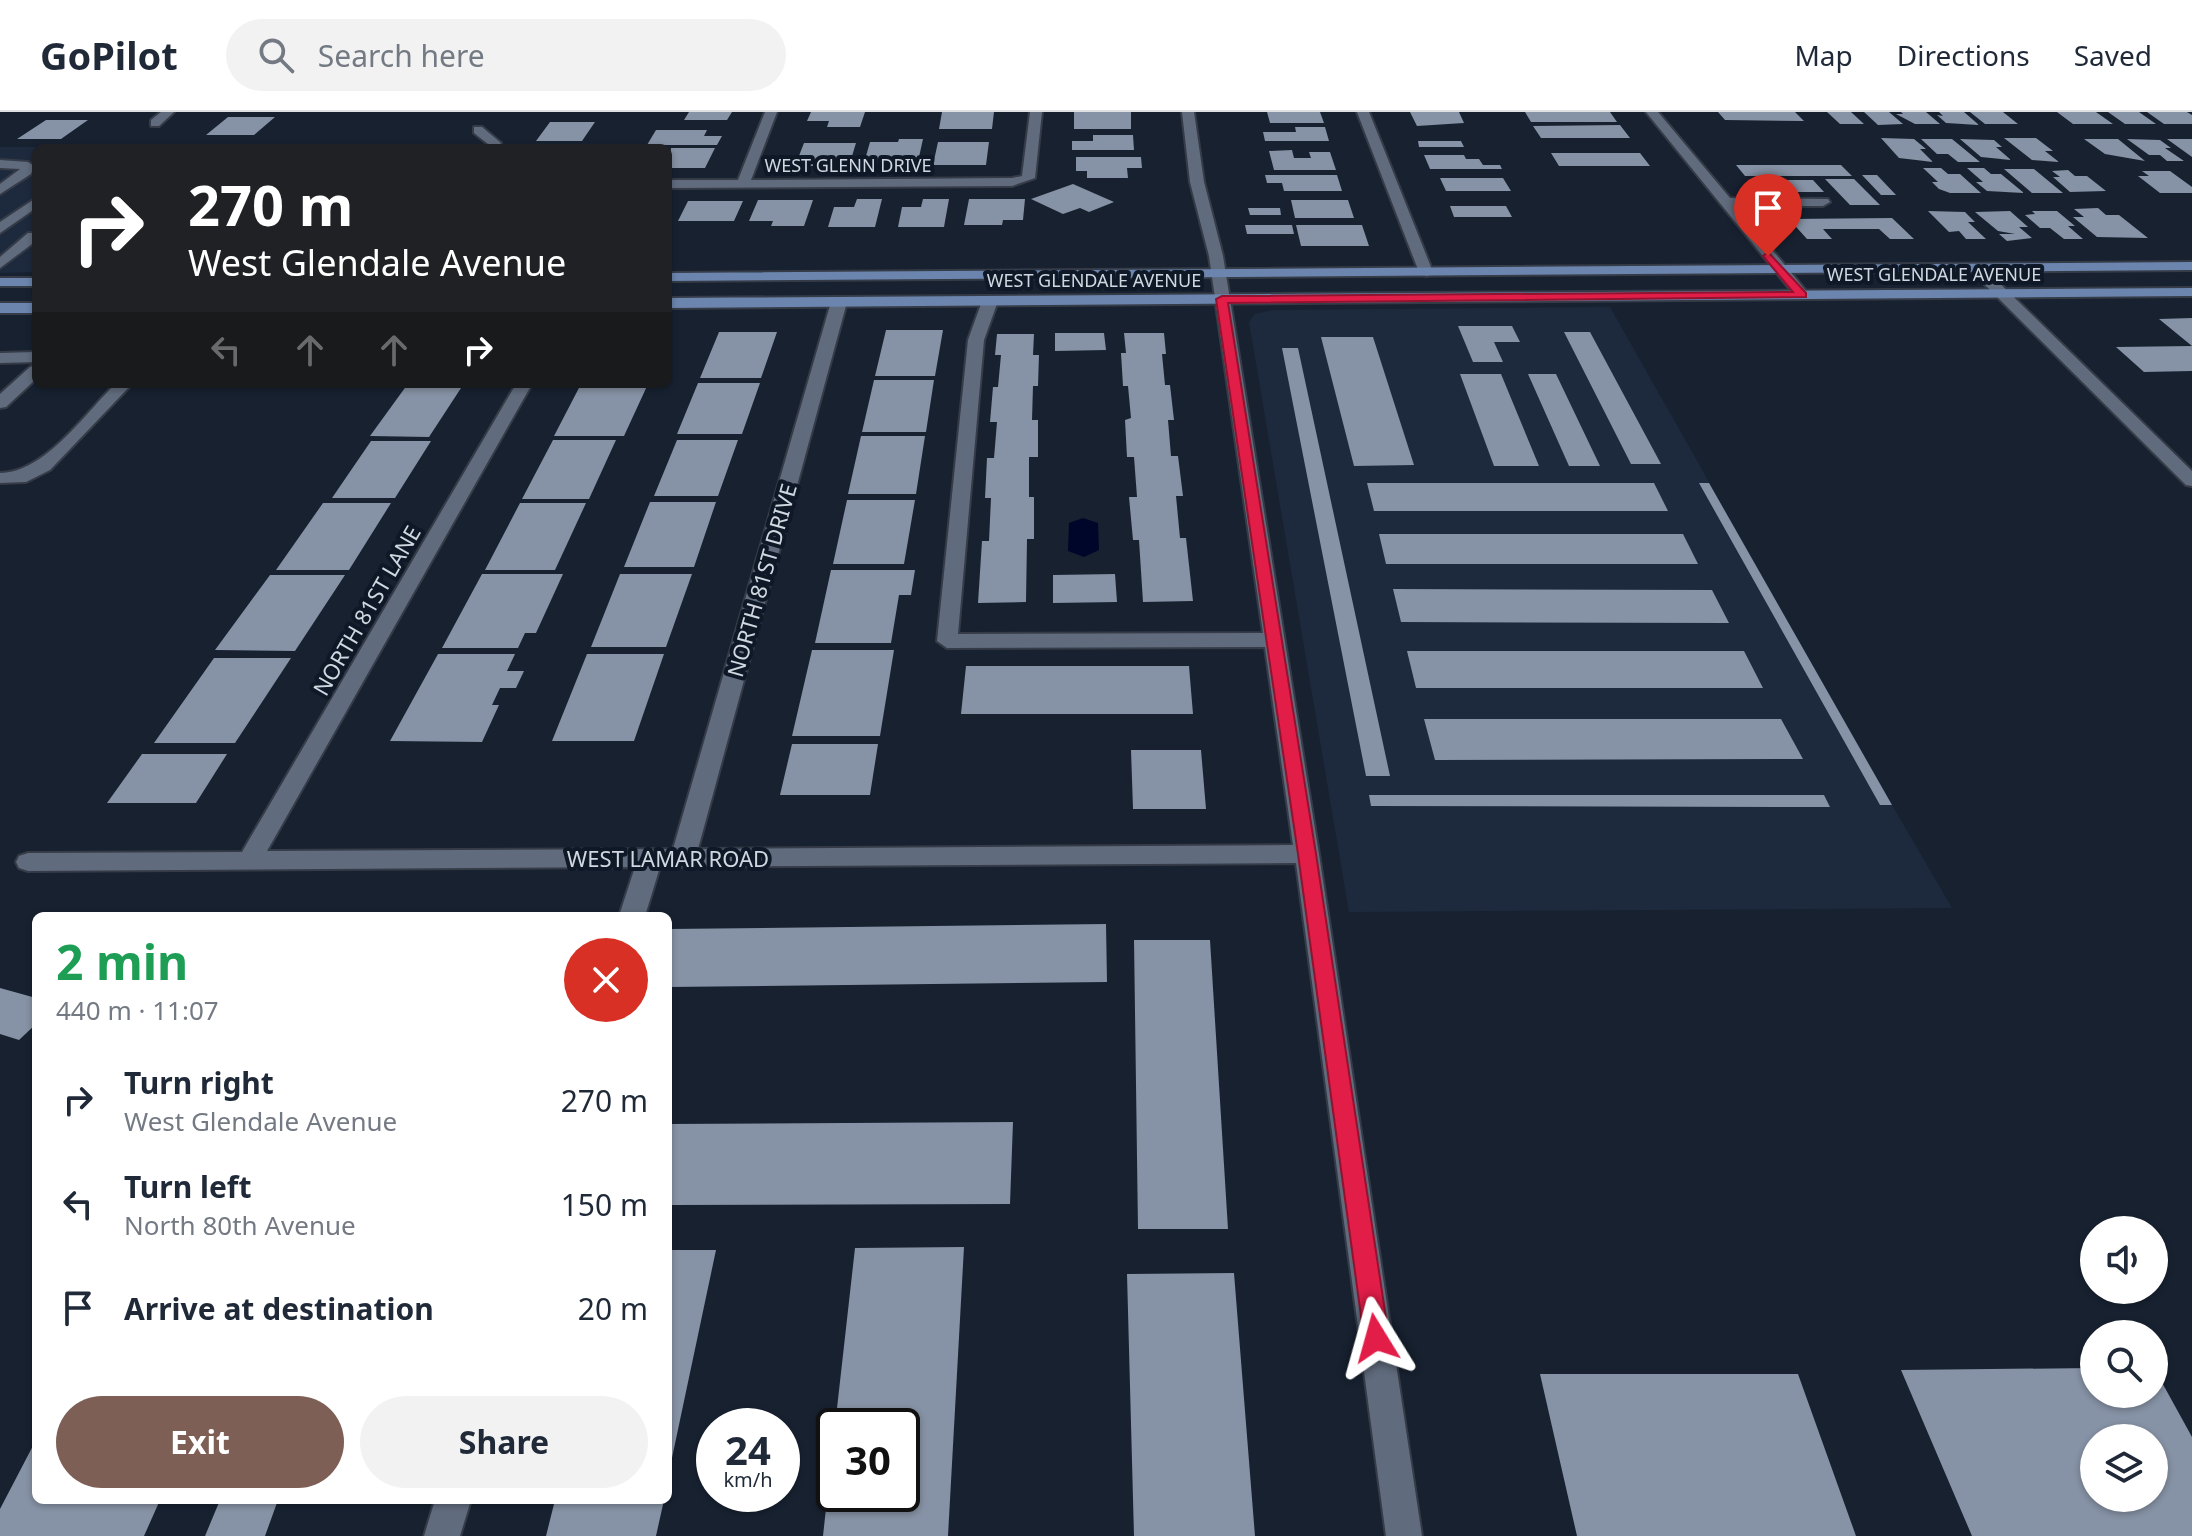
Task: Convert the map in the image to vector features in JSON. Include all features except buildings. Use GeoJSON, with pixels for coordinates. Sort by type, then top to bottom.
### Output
{"type":"FeatureCollection","features":[{"type":"Feature","properties":{"kind":"main road","name":"WEST GLENDALE AVENUE"},"geometry":{"type":"LineString","coordinates":[[672,277],[2192,266]]}},
{"type":"Feature","properties":{"kind":"main road"},"geometry":{"type":"LineString","coordinates":[[0,282],[32,282]]}},
{"type":"Feature","properties":{"kind":"main road","name":"WEST GLENDALE AVENUE"},"geometry":{"type":"LineString","coordinates":[[672,303],[2192,292]]}},
{"type":"Feature","properties":{"kind":"main road"},"geometry":{"type":"LineString","coordinates":[[1,309],[32,308]]}},
{"type":"Feature","properties":{"kind":"street"},"geometry":{"type":"LineString","coordinates":[[155,123],[168,112]]}},
{"type":"Feature","properties":{"kind":"street"},"geometry":{"type":"LineString","coordinates":[[743,183],[771,112]]}},
{"type":"Feature","properties":{"kind":"street","name":"WEST GLENN DRIVE"},"geometry":{"type":"LineString","coordinates":[[672,184],[1012,182],[1028,178],[1036,112]]}},
{"type":"Feature","properties":{"kind":"street"},"geometry":{"type":"LineString","coordinates":[[1188,112],[1197,182],[1219,273],[1307,854],[1404,1536]]}},
{"type":"Feature","properties":{"kind":"street"},"geometry":{"type":"LineString","coordinates":[[1363,112],[1426,272]]}},
{"type":"Feature","properties":{"kind":"street"},"geometry":{"type":"LineString","coordinates":[[1652,112],[1802,295]]}},
{"type":"Feature","properties":{"kind":"street"},"geometry":{"type":"LineString","coordinates":[[478,130],[494,144]]}},
{"type":"Feature","properties":{"kind":"street"},"geometry":{"type":"LineString","coordinates":[[6,164],[32,158]]}},
{"type":"Feature","properties":{"kind":"street"},"geometry":{"type":"LineString","coordinates":[[0,190],[26,171],[28,166],[6,164]]}},
{"type":"Feature","properties":{"kind":"street"},"geometry":{"type":"LineString","coordinates":[[1726,202],[1823,202]]}},
{"type":"Feature","properties":{"kind":"street"},"geometry":{"type":"LineString","coordinates":[[0,229],[32,205]]}},
{"type":"Feature","properties":{"kind":"street"},"geometry":{"type":"LineString","coordinates":[[0,236],[30,239]]}},
{"type":"Feature","properties":{"kind":"street"},"geometry":{"type":"LineString","coordinates":[[0,246],[30,239]]}},
{"type":"Feature","properties":{"kind":"street"},"geometry":{"type":"LineString","coordinates":[[0,264],[30,239]]}},
{"type":"Feature","properties":{"kind":"street"},"geometry":{"type":"LineString","coordinates":[[1976,268],[2192,481]]}},
{"type":"Feature","properties":{"kind":"street"},"geometry":{"type":"LineString","coordinates":[[990,301],[976,340],[947,641],[1274,640]]}},
{"type":"Feature","properties":{"kind":"street","name":"NORTH 81ST DRIVE"},"geometry":{"type":"LineString","coordinates":[[683,858],[839,302]]}},
{"type":"Feature","properties":{"kind":"street"},"geometry":{"type":"LineString","coordinates":[[0,358],[32,357]]}},
{"type":"Feature","properties":{"kind":"street"},"geometry":{"type":"LineString","coordinates":[[0,403],[32,374]]}},
{"type":"Feature","properties":{"kind":"street"},"geometry":{"type":"LineString","coordinates":[[0,478],[20,478],[44,466],[120,388]]}},
{"type":"Feature","properties":{"kind":"street","name":"NORTH 81ST LANE"},"geometry":{"type":"LineString","coordinates":[[250,860],[522,388]]}},
{"type":"Feature","properties":{"kind":"street"},"geometry":{"type":"LineString","coordinates":[[0,465],[30,463],[65,445]]}},
{"type":"Feature","properties":{"kind":"street","name":"WEST LAMAR ROAD"},"geometry":{"type":"LineString","coordinates":[[28,862],[1307,854]]}},
{"type":"Feature","properties":{"kind":"street"},"geometry":{"type":"LineString","coordinates":[[633,912],[650,858]]}},
{"type":"Feature","properties":{"kind":"street"},"geometry":{"type":"LineString","coordinates":[[442,1536],[452,1504]]}},
{"type":"Feature","properties":{"kind":"shaded area"},"geometry":{"type":"Polygon","coordinates":[[[0,147],[32,147],[32,272],[0,273],[0,147]]]}},
{"type":"Feature","properties":{"kind":"shaded area"},"geometry":{"type":"Polygon","coordinates":[[[1610,307],[1952,908],[1349,912],[1249,322],[1255,314],[1272,310],[1610,307]]]}},
{"type":"Feature","properties":{"kind":"shaded area"},"geometry":{"type":"Polygon","coordinates":[[[1083,518],[1098,523],[1099,550],[1084,557],[1068,551],[1069,523],[1083,518]]]}},
{"type":"Feature","properties":{"kind":"route"},"geometry":{"type":"LineString","coordinates":[[1376,1338],[1307,854],[1222,299],[1802,295],[1768,256]]}}]}
